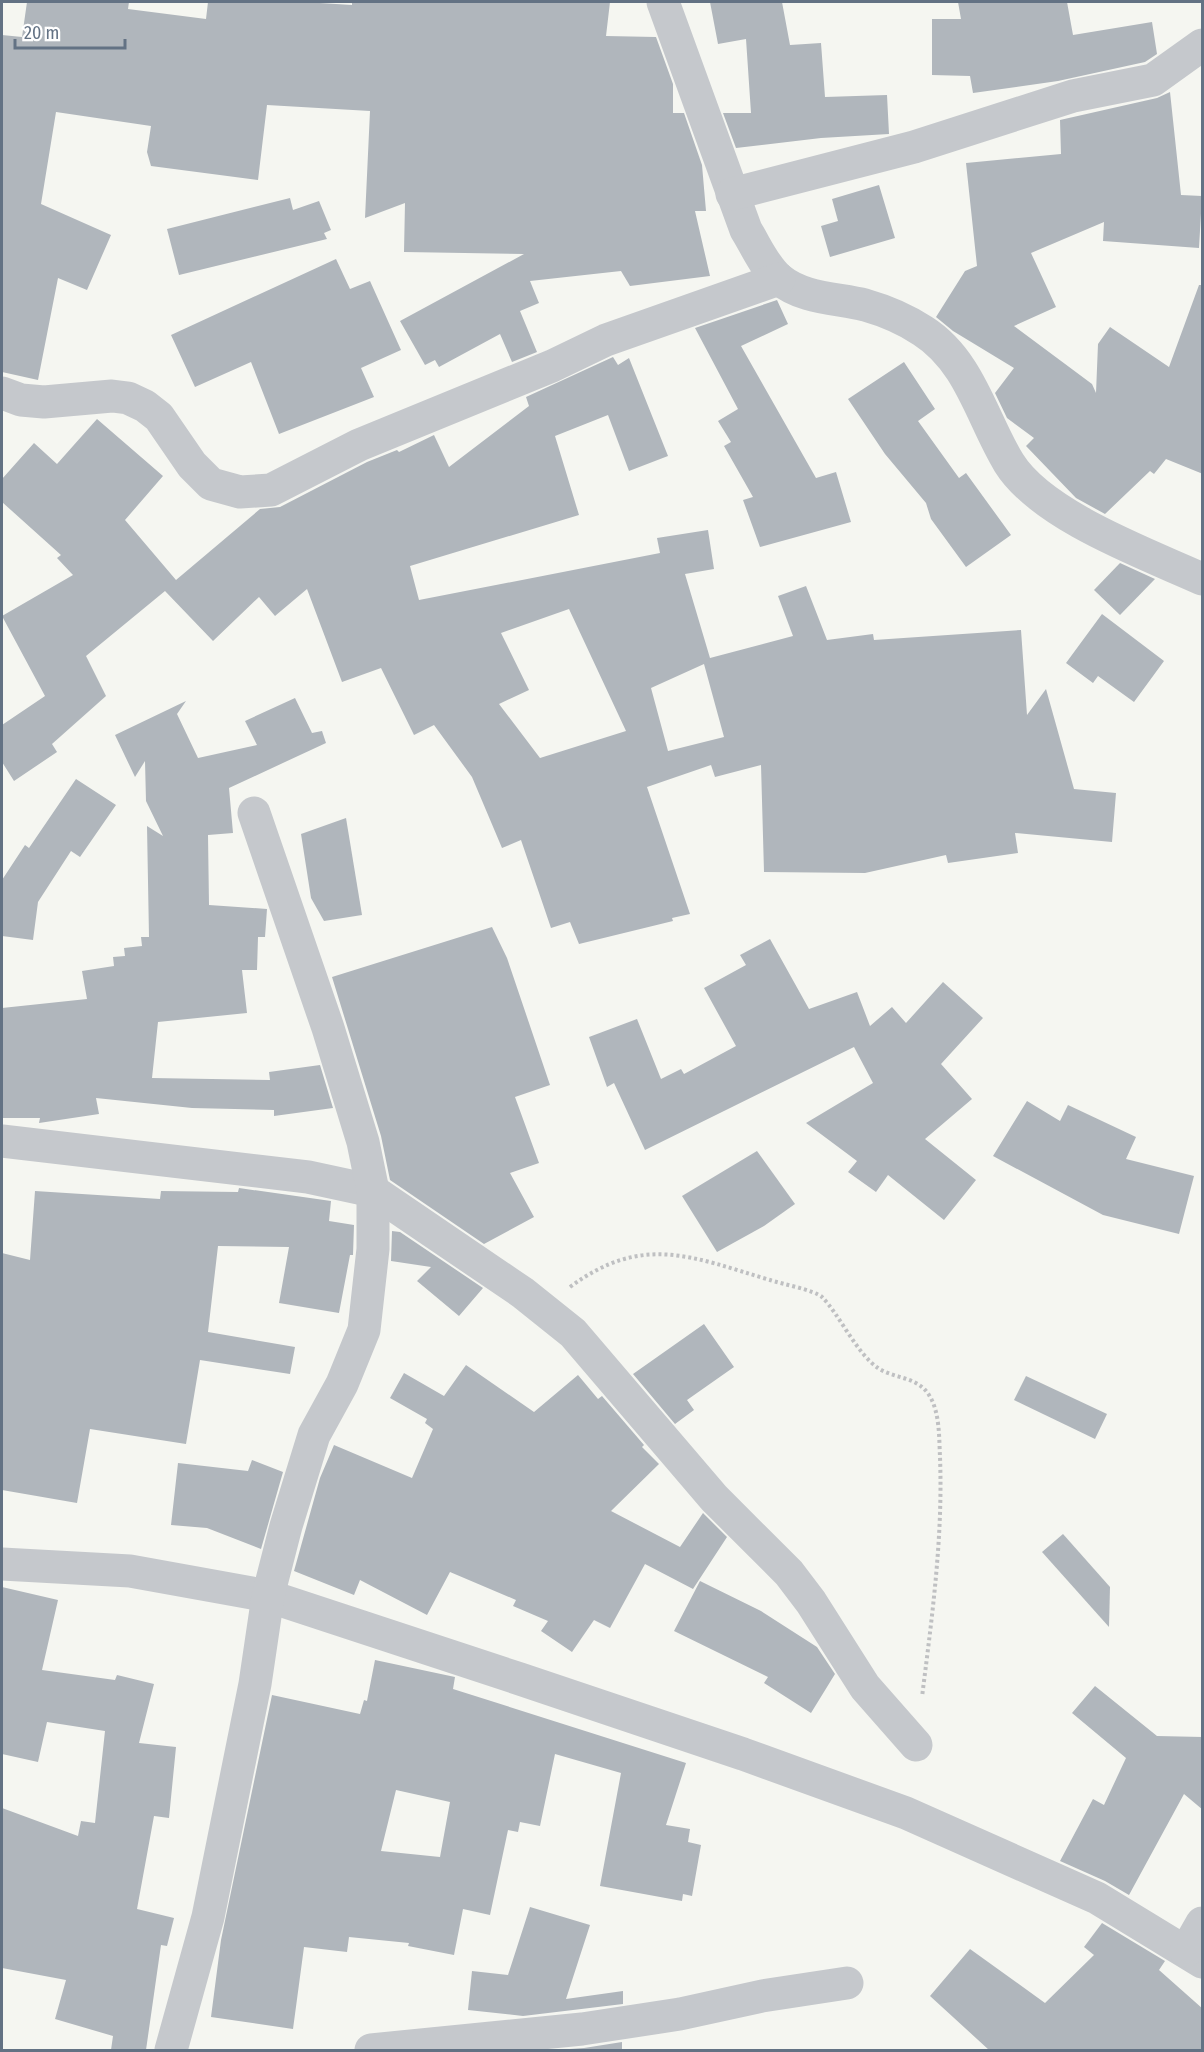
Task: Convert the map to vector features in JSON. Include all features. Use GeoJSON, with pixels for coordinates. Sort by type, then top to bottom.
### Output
{"type":"FeatureCollection","features":[{"type":"Feature","properties":{"kind":"street"},"geometry":{"type":"LineString","coordinates":[[663,2],[746,230],[763,260],[779,279],[805,293],[886,312],[924,332],[938,343],[966,377],[1010,465],[1039,495],[1075,519],[1203,579]]}},
{"type":"Feature","properties":{"kind":"street"},"geometry":{"type":"LineString","coordinates":[[732,194],[926,144],[1073,96],[1153,80],[1203,45]]}},
{"type":"Feature","properties":{"kind":"street"},"geometry":{"type":"LineString","coordinates":[[2,393],[21,400],[44,402],[112,396],[128,398],[145,406],[159,417],[192,465],[211,484],[240,492],[271,490],[359,445],[552,366],[606,340],[779,279]]}},
{"type":"Feature","properties":{"kind":"street"},"geometry":{"type":"LineString","coordinates":[[171,2050],[208,1917],[255,1684],[268,1596],[292,1504],[314,1435],[342,1383],[364,1330],[373,1249],[373,1191],[363,1142],[332,1039],[254,813]]}},
{"type":"Feature","properties":{"kind":"street"},"geometry":{"type":"LineString","coordinates":[[2,1141],[308,1177],[373,1191],[542,1308],[573,1333],[714,1498],[789,1573],[811,1602],[865,1687],[916,1745]]}},
{"type":"Feature","properties":{"kind":"street"},"geometry":{"type":"LineString","coordinates":[[2,1564],[130,1571],[268,1596],[720,1746],[906,1814],[1097,1898],[1194,1956],[1203,1923]]}},
{"type":"Feature","properties":{"kind":"street"},"geometry":{"type":"LineString","coordinates":[[371,2050],[506,2045],[681,2014],[762,1996],[847,1983]]}},
{"type":"Feature","properties":{"kind":"path"},"geometry":{"type":"LineString","coordinates":[[542,1308],[594,1269],[636,1254],[681,1254],[821,1296],[842,1327],[878,1368],[909,1378],[929,1395],[939,1428],[942,1495],[937,1583],[916,1745]]}},
{"type":"Feature","properties":{"kind":"building"},"geometry":{"type":"Polygon","coordinates":[[[27,2],[129,2],[128,9],[206,19],[208,2],[304,2],[352,5],[352,2],[610,2],[606,36],[656,37],[673,84],[673,113],[684,113],[702,165],[706,211],[695,211],[710,276],[630,286],[621,271],[530,281],[539,303],[520,311],[537,352],[512,362],[500,334],[439,367],[435,360],[425,365],[400,321],[524,254],[404,252],[405,203],[365,218],[370,111],[267,105],[258,180],[151,166],[147,152],[151,126],[56,112],[41,204],[111,235],[87,290],[58,278],[38,380],[2,372],[2,35],[22,37],[27,2]]]}},
{"type":"Feature","properties":{"kind":"building"},"geometry":{"type":"Polygon","coordinates":[[[710,2],[782,2],[790,45],[821,43],[825,97],[887,95],[889,134],[821,138],[736,148],[723,113],[751,113],[746,39],[718,44],[710,2]]]}},
{"type":"Feature","properties":{"kind":"building"},"geometry":{"type":"Polygon","coordinates":[[[958,2],[1067,2],[1073,35],[1152,22],[1157,54],[1145,62],[1058,81],[973,93],[970,76],[932,75],[932,19],[961,19],[958,2]]]}},
{"type":"Feature","properties":{"kind":"building"},"geometry":{"type":"Polygon","coordinates":[[[1170,92],[1181,195],[1202,196],[1199,248],[1103,241],[1104,222],[1031,253],[1056,307],[1014,326],[1092,384],[1096,393],[1098,344],[1110,327],[1169,367],[1199,285],[1203,285],[1203,474],[1166,459],[1154,474],[1150,471],[1105,514],[1076,498],[1026,446],[1034,438],[1007,418],[995,393],[1014,368],[953,331],[936,317],[965,271],[977,266],[966,163],[1061,154],[1060,120],[1157,98],[1170,92]]]}},
{"type":"Feature","properties":{"kind":"building"},"geometry":{"type":"Polygon","coordinates":[[[879,185],[895,238],[830,257],[821,226],[838,221],[832,199],[879,185]]]}},
{"type":"Feature","properties":{"kind":"building"},"geometry":{"type":"Polygon","coordinates":[[[290,198],[293,210],[319,201],[331,230],[324,233],[327,239],[179,275],[167,229],[290,198]]]}},
{"type":"Feature","properties":{"kind":"building"},"geometry":{"type":"Polygon","coordinates":[[[336,259],[350,289],[370,281],[401,350],[361,368],[374,397],[279,434],[251,362],[195,387],[171,335],[336,259]]]}},
{"type":"Feature","properties":{"kind":"building"},"geometry":{"type":"Polygon","coordinates":[[[777,300],[788,324],[741,346],[816,478],[836,472],[851,522],[760,547],[743,500],[753,497],[724,446],[731,442],[718,421],[738,409],[695,328],[777,300]]]}},
{"type":"Feature","properties":{"kind":"building"},"geometry":{"type":"Polygon","coordinates":[[[613,357],[618,365],[629,358],[668,456],[629,471],[608,415],[555,436],[579,515],[410,566],[419,600],[660,553],[657,538],[708,530],[714,569],[685,574],[710,658],[793,636],[778,596],[806,586],[827,640],[873,634],[874,640],[1021,630],[1027,715],[1046,689],[1074,789],[1116,793],[1112,842],[1015,833],[1018,853],[948,863],[946,855],[865,873],[764,872],[761,765],[715,777],[711,765],[647,787],[690,914],[672,918],[673,921],[579,944],[570,922],[551,928],[521,840],[502,848],[472,777],[434,725],[414,735],[381,668],[342,682],[307,589],[275,616],[259,597],[213,641],[165,591],[86,656],[106,696],[52,744],[57,752],[14,781],[2,762],[2,725],[45,696],[2,616],[73,575],[57,558],[61,555],[2,502],[2,479],[34,443],[57,464],[97,419],[163,476],[125,520],[176,580],[260,509],[280,507],[367,462],[397,450],[399,452],[434,435],[449,467],[529,406],[526,397],[613,357]],[[569,609],[501,633],[529,690],[499,704],[540,758],[626,731],[569,609]],[[704,664],[651,688],[668,751],[724,737],[704,664]]]}},
{"type":"Feature","properties":{"kind":"building"},"geometry":{"type":"Polygon","coordinates":[[[904,362],[935,409],[918,421],[959,478],[966,473],[1011,535],[966,567],[931,519],[926,503],[885,454],[848,399],[904,362]]]}},
{"type":"Feature","properties":{"kind":"building"},"geometry":{"type":"Polygon","coordinates":[[[1120,563],[1155,579],[1120,615],[1094,590],[1120,563]]]}},
{"type":"Feature","properties":{"kind":"building"},"geometry":{"type":"Polygon","coordinates":[[[1102,614],[1164,661],[1134,702],[1098,676],[1093,683],[1066,663],[1102,614]]]}},
{"type":"Feature","properties":{"kind":"building"},"geometry":{"type":"Polygon","coordinates":[[[295,698],[312,733],[322,731],[326,743],[229,788],[233,833],[208,835],[209,905],[267,909],[265,937],[258,937],[257,970],[242,970],[247,1013],[158,1022],[152,1078],[270,1080],[269,1072],[320,1065],[333,1108],[274,1116],[274,1110],[192,1108],[96,1098],[99,1114],[39,1123],[40,1118],[2,1118],[2,1008],[87,999],[82,971],[114,966],[113,957],[125,956],[124,948],[142,946],[141,937],[149,937],[147,826],[163,836],[146,801],[145,761],[135,777],[115,735],[186,701],[177,714],[198,758],[257,745],[245,721],[295,698]]]}},
{"type":"Feature","properties":{"kind":"building"},"geometry":{"type":"Polygon","coordinates":[[[76,779],[116,805],[80,857],[71,851],[38,902],[33,940],[2,936],[2,880],[25,845],[29,848],[76,779]]]}},
{"type":"Feature","properties":{"kind":"building"},"geometry":{"type":"Polygon","coordinates":[[[346,818],[362,915],[324,921],[311,898],[301,834],[346,818]]]}},
{"type":"Feature","properties":{"kind":"building"},"geometry":{"type":"Polygon","coordinates":[[[492,927],[507,958],[550,1085],[515,1097],[539,1163],[510,1173],[534,1217],[484,1244],[390,1180],[381,1136],[332,977],[492,927]]]}},
{"type":"Feature","properties":{"kind":"building"},"geometry":{"type":"Polygon","coordinates":[[[770,939],[809,1009],[857,992],[870,1026],[892,1007],[906,1023],[943,982],[983,1018],[941,1064],[972,1099],[925,1139],[976,1180],[944,1220],[888,1175],[876,1192],[848,1172],[857,1161],[806,1123],[873,1083],[854,1047],[645,1150],[614,1083],[607,1087],[589,1037],[637,1019],[661,1079],[681,1069],[684,1074],[736,1046],[704,988],[746,965],[740,955],[770,939]]]}},
{"type":"Feature","properties":{"kind":"building"},"geometry":{"type":"Polygon","coordinates":[[[1027,1101],[1060,1121],[1068,1105],[1136,1137],[1126,1159],[1194,1176],[1179,1234],[1103,1215],[993,1156],[1027,1101]]]}},
{"type":"Feature","properties":{"kind":"building"},"geometry":{"type":"Polygon","coordinates":[[[757,1151],[795,1204],[764,1226],[717,1252],[682,1196],[757,1151]]]}},
{"type":"Feature","properties":{"kind":"building"},"geometry":{"type":"Polygon","coordinates":[[[239,1188],[331,1201],[329,1221],[354,1225],[353,1255],[350,1255],[339,1313],[279,1303],[289,1247],[218,1246],[208,1332],[295,1347],[290,1374],[200,1360],[186,1444],[90,1429],[77,1503],[2,1490],[2,1253],[30,1260],[35,1191],[160,1199],[161,1191],[238,1192],[239,1188]]]}},
{"type":"Feature","properties":{"kind":"building"},"geometry":{"type":"Polygon","coordinates":[[[392,1231],[400,1232],[483,1288],[459,1316],[417,1281],[431,1267],[391,1261],[392,1231]]]}},
{"type":"Feature","properties":{"kind":"building"},"geometry":{"type":"Polygon","coordinates":[[[704,1324],[734,1367],[687,1400],[694,1410],[675,1424],[633,1374],[704,1324]]]}},
{"type":"Feature","properties":{"kind":"building"},"geometry":{"type":"Polygon","coordinates":[[[466,1365],[534,1412],[578,1375],[598,1399],[602,1396],[644,1445],[642,1447],[659,1464],[611,1511],[680,1547],[703,1513],[727,1537],[693,1589],[645,1564],[610,1628],[594,1620],[572,1652],[541,1631],[548,1621],[513,1606],[516,1600],[450,1572],[427,1615],[360,1580],[354,1595],[294,1571],[320,1478],[334,1445],[412,1478],[433,1429],[425,1423],[427,1419],[390,1398],[404,1373],[444,1396],[466,1365]]]}},
{"type":"Feature","properties":{"kind":"building"},"geometry":{"type":"Polygon","coordinates":[[[1026,1376],[1107,1414],[1095,1439],[1014,1400],[1026,1376]]]}},
{"type":"Feature","properties":{"kind":"building"},"geometry":{"type":"Polygon","coordinates":[[[252,1460],[283,1472],[261,1549],[207,1528],[171,1525],[178,1463],[248,1471],[252,1460]]]}},
{"type":"Feature","properties":{"kind":"building"},"geometry":{"type":"Polygon","coordinates":[[[1063,1534],[1110,1587],[1109,1627],[1042,1552],[1063,1534]]]}},
{"type":"Feature","properties":{"kind":"building"},"geometry":{"type":"Polygon","coordinates":[[[700,1581],[761,1611],[817,1647],[835,1674],[811,1713],[764,1683],[768,1677],[674,1631],[700,1581]]]}},
{"type":"Feature","properties":{"kind":"building"},"geometry":{"type":"Polygon","coordinates":[[[2,1587],[58,1600],[42,1670],[115,1680],[117,1675],[154,1684],[139,1743],[176,1747],[169,1818],[154,1816],[137,1909],[174,1918],[167,1946],[161,1945],[146,2050],[111,2050],[113,2036],[55,2019],[66,1980],[2,1968],[2,1808],[78,1836],[81,1821],[95,1823],[105,1731],[47,1722],[38,1762],[2,1754],[2,1587]]]}},
{"type":"Feature","properties":{"kind":"building"},"geometry":{"type":"Polygon","coordinates":[[[375,1660],[455,1677],[453,1689],[686,1763],[666,1825],[690,1829],[688,1842],[701,1845],[692,1896],[683,1894],[682,1901],[600,1886],[621,1773],[555,1754],[540,1826],[520,1822],[518,1832],[508,1830],[490,1915],[463,1909],[454,1955],[408,1946],[409,1943],[349,1937],[347,1952],[304,1947],[293,2029],[211,2017],[221,1940],[272,1695],[360,1714],[364,1700],[367,1701],[375,1660]],[[396,1790],[381,1851],[440,1857],[450,1802],[396,1790]]]}},
{"type":"Feature","properties":{"kind":"building"},"geometry":{"type":"Polygon","coordinates":[[[1095,1686],[1157,1736],[1203,1737],[1203,1810],[1184,1794],[1129,1895],[1105,1881],[1060,1861],[1093,1799],[1104,1805],[1126,1758],[1072,1713],[1095,1686]]]}},
{"type":"Feature","properties":{"kind":"building"},"geometry":{"type":"Polygon","coordinates":[[[530,1907],[590,1925],[566,1999],[623,1991],[623,2004],[523,2016],[468,2010],[472,1971],[508,1975],[530,1907]]]}},
{"type":"Feature","properties":{"kind":"building"},"geometry":{"type":"Polygon","coordinates":[[[1102,1923],[1165,1961],[1159,1970],[1203,2009],[1203,2050],[989,2050],[930,1996],[970,1949],[1045,2003],[1094,1955],[1084,1947],[1102,1923]]]}},
{"type":"Feature","properties":{"kind":"building"},"geometry":{"type":"Polygon","coordinates":[[[622,2042],[622,2050],[555,2050],[584,2048],[622,2042]]]}}]}
